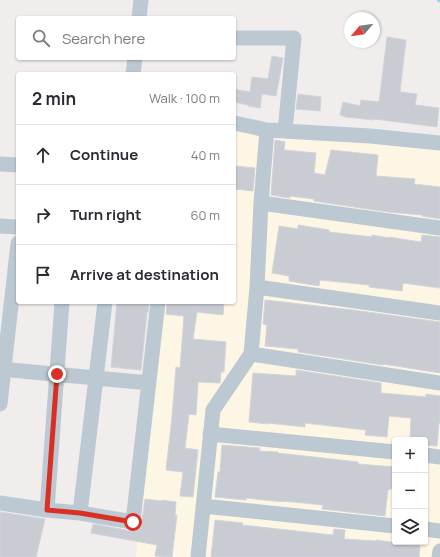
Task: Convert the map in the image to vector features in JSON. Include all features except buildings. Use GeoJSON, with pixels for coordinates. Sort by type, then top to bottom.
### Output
{"type":"FeatureCollection","features":[{"type":"Feature","properties":{"kind":"lane"},"geometry":{"type":"LineString","coordinates":[[139,16],[142,0]]}},
{"type":"Feature","properties":{"kind":"lane"},"geometry":{"type":"LineString","coordinates":[[236,38],[294,38],[284,131]]}},
{"type":"Feature","properties":{"kind":"lane"},"geometry":{"type":"LineString","coordinates":[[133,72],[135,60]]}},
{"type":"Feature","properties":{"kind":"lane"},"geometry":{"type":"LineString","coordinates":[[236,123],[267,130],[370,136],[440,143]]}},
{"type":"Feature","properties":{"kind":"lane"},"geometry":{"type":"LineString","coordinates":[[198,557],[213,410],[251,354],[257,287],[261,203],[267,130]]}},
{"type":"Feature","properties":{"kind":"lane"},"geometry":{"type":"LineString","coordinates":[[0,164],[16,165]]}},
{"type":"Feature","properties":{"kind":"lane"},"geometry":{"type":"LineString","coordinates":[[261,203],[440,228]]}},
{"type":"Feature","properties":{"kind":"lane"},"geometry":{"type":"LineString","coordinates":[[0,226],[16,227]]}},
{"type":"Feature","properties":{"kind":"lane"},"geometry":{"type":"LineString","coordinates":[[0,404],[2,369],[16,259]]}},
{"type":"Feature","properties":{"kind":"lane"},"geometry":{"type":"LineString","coordinates":[[257,287],[440,313]]}},
{"type":"Feature","properties":{"kind":"lane"},"geometry":{"type":"LineString","coordinates":[[47,510],[62,304]]}},
{"type":"Feature","properties":{"kind":"lane"},"geometry":{"type":"LineString","coordinates":[[80,513],[106,304]]}},
{"type":"Feature","properties":{"kind":"lane"},"geometry":{"type":"LineString","coordinates":[[0,503],[80,513],[133,522],[158,304]]}},
{"type":"Feature","properties":{"kind":"lane"},"geometry":{"type":"LineString","coordinates":[[251,354],[440,383]]}},
{"type":"Feature","properties":{"kind":"lane"},"geometry":{"type":"LineString","coordinates":[[2,369],[149,382]]}},
{"type":"Feature","properties":{"kind":"lane"},"geometry":{"type":"LineString","coordinates":[[210,434],[392,452]]}},
{"type":"Feature","properties":{"kind":"lane"},"geometry":{"type":"LineString","coordinates":[[428,455],[440,457]]}},
{"type":"Feature","properties":{"kind":"lane"},"geometry":{"type":"LineString","coordinates":[[203,506],[392,526]]}},
{"type":"Feature","properties":{"kind":"lane"},"geometry":{"type":"LineString","coordinates":[[428,529],[440,530]]}},
{"type":"Feature","properties":{"kind":"lane"},"geometry":{"type":"LineString","coordinates":[[439,557],[440,551]]}},
{"type":"Feature","properties":{"kind":"shaded area"},"geometry":{"type":"Polygon","coordinates":[[[236,126],[440,150],[440,557],[136,557],[164,304],[236,304],[236,126]]]}},
{"type":"Feature","properties":{"kind":"route"},"geometry":{"type":"LineString","coordinates":[[57,374],[47,510],[80,513],[133,522]]}}]}
